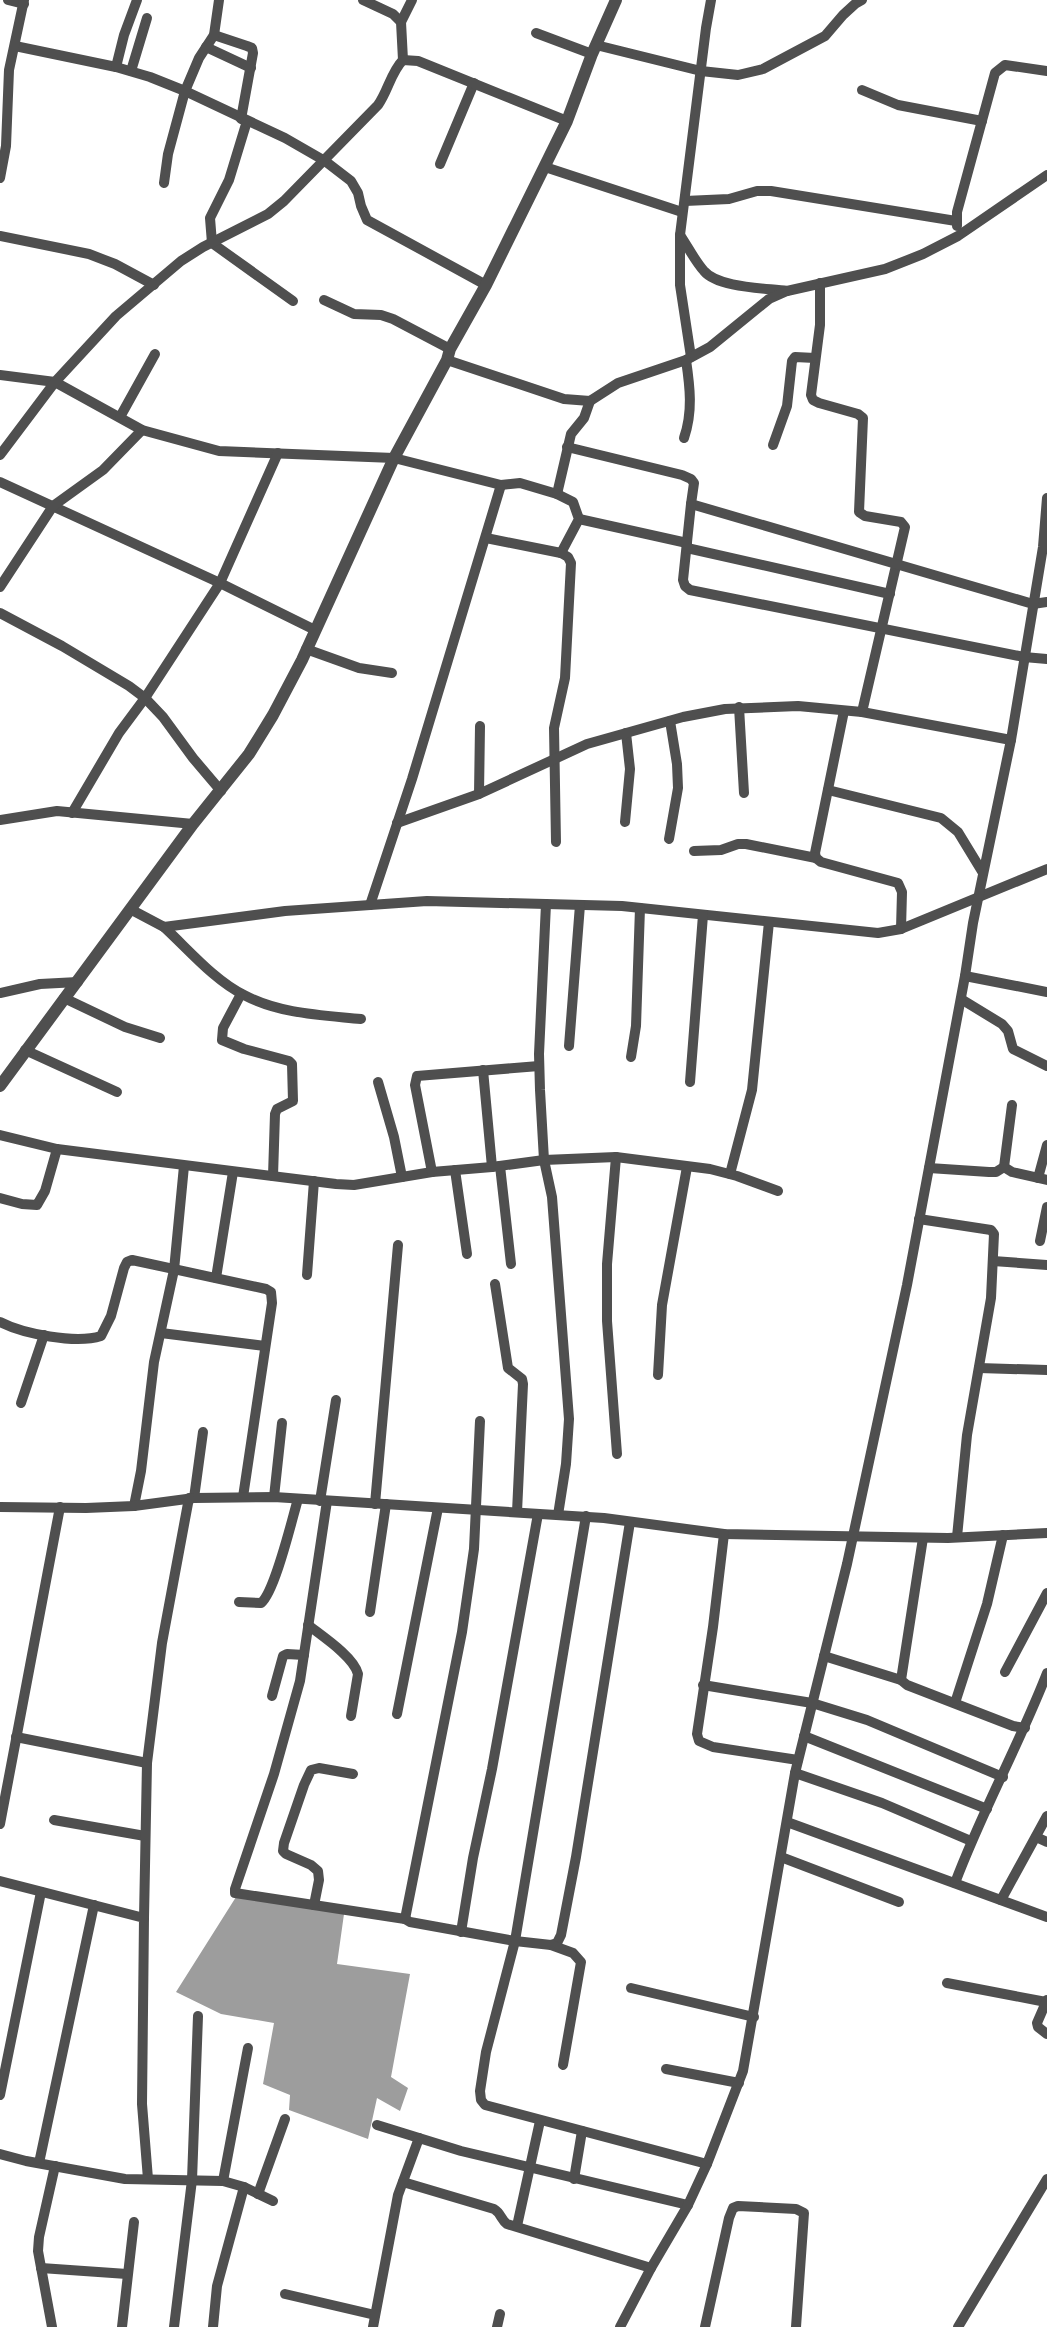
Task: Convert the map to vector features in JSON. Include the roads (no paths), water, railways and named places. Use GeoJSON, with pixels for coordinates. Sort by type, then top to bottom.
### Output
{"type":"FeatureCollection","features":[{"type":"Feature","properties":{"kind":"street"},"geometry":{"type":"LineString","coordinates":[[0,178],[6,146],[9,70],[24,2],[8,0]]}},
{"type":"Feature","properties":{"kind":"street"},"geometry":{"type":"LineString","coordinates":[[116,67],[124,35],[137,0]]}},
{"type":"Feature","properties":{"kind":"street"},"geometry":{"type":"LineString","coordinates":[[164,183],[168,154],[185,91],[199,58],[214,35],[219,0]]}},
{"type":"Feature","properties":{"kind":"street"},"geometry":{"type":"LineString","coordinates":[[363,0],[393,14],[401,22]]}},
{"type":"Feature","properties":{"kind":"street"},"geometry":{"type":"LineString","coordinates":[[0,455],[56,382],[99,333],[182,261],[268,214],[284,201],[378,105],[398,65],[403,60],[401,22],[412,0]]}},
{"type":"Feature","properties":{"kind":"street"},"geometry":{"type":"LineString","coordinates":[[684,438],[690,420],[691,407],[689,359],[680,285],[680,235],[711,0]]}},
{"type":"Feature","properties":{"kind":"street"},"geometry":{"type":"LineString","coordinates":[[536,33],[594,50],[701,71],[738,75],[763,69],[825,36],[849,9],[862,0]]}},
{"type":"Feature","properties":{"kind":"street"},"geometry":{"type":"LineString","coordinates":[[0,1086],[193,824],[249,754],[273,715],[394,458],[486,285],[567,121],[613,1]]}},
{"type":"Feature","properties":{"kind":"street"},"geometry":{"type":"LineString","coordinates":[[131,71],[147,18]]}},
{"type":"Feature","properties":{"kind":"street"},"geometry":{"type":"LineString","coordinates":[[214,35],[252,48],[253,53],[244,120],[229,180],[210,218],[212,243],[293,301]]}},
{"type":"Feature","properties":{"kind":"street"},"geometry":{"type":"LineString","coordinates":[[15,46],[131,71],[185,91],[285,138],[324,161],[351,182],[358,193],[367,220],[486,285]]}},
{"type":"Feature","properties":{"kind":"street"},"geometry":{"type":"LineString","coordinates":[[206,47],[251,68]]}},
{"type":"Feature","properties":{"kind":"street"},"geometry":{"type":"LineString","coordinates":[[403,60],[418,61],[567,121]]}},
{"type":"Feature","properties":{"kind":"street"},"geometry":{"type":"LineString","coordinates":[[958,236],[956,221],[995,73],[1005,65],[1047,71]]}},
{"type":"Feature","properties":{"kind":"street"},"geometry":{"type":"LineString","coordinates":[[440,164],[474,83]]}},
{"type":"Feature","properties":{"kind":"street"},"geometry":{"type":"LineString","coordinates":[[862,90],[898,105],[982,121]]}},
{"type":"Feature","properties":{"kind":"street"},"geometry":{"type":"LineString","coordinates":[[545,167],[683,207],[729,199],[757,191],[771,191],[956,221]]}},
{"type":"Feature","properties":{"kind":"street"},"geometry":{"type":"LineString","coordinates":[[324,300],[354,314],[381,315],[393,319],[448,355],[564,399],[590,400],[618,383],[689,359],[710,347],[769,299],[787,291],[904,263],[958,236],[1047,175]]}},
{"type":"Feature","properties":{"kind":"street"},"geometry":{"type":"LineString","coordinates":[[680,235],[705,272],[711,277],[735,284],[787,291]]}},
{"type":"Feature","properties":{"kind":"street"},"geometry":{"type":"LineString","coordinates":[[0,236],[89,254],[115,264],[154,285]]}},
{"type":"Feature","properties":{"kind":"street"},"geometry":{"type":"LineString","coordinates":[[820,283],[820,326],[811,386],[813,400],[858,414],[863,418],[859,512],[865,516],[904,524],[897,564],[862,712]]}},
{"type":"Feature","properties":{"kind":"street"},"geometry":{"type":"LineString","coordinates":[[120,417],[155,354]]}},
{"type":"Feature","properties":{"kind":"street"},"geometry":{"type":"LineString","coordinates":[[772,445],[787,406],[792,361],[795,357],[801,356],[815,358]]}},
{"type":"Feature","properties":{"kind":"street"},"geometry":{"type":"LineString","coordinates":[[0,375],[56,382],[142,430],[219,451],[394,458],[501,485],[520,483],[557,494],[573,502],[579,519],[561,553]]}},
{"type":"Feature","properties":{"kind":"street"},"geometry":{"type":"LineString","coordinates":[[557,494],[567,447],[572,434],[584,418],[590,400]]}},
{"type":"Feature","properties":{"kind":"street"},"geometry":{"type":"LineString","coordinates":[[0,587],[53,506],[103,470],[142,430]]}},
{"type":"Feature","properties":{"kind":"street"},"geometry":{"type":"LineString","coordinates":[[567,447],[691,479],[694,483],[683,580],[685,586],[690,590],[1024,657],[1047,659]]}},
{"type":"Feature","properties":{"kind":"street"},"geometry":{"type":"LineString","coordinates":[[72,813],[119,733],[145,698],[220,583],[278,453]]}},
{"type":"Feature","properties":{"kind":"street"},"geometry":{"type":"LineString","coordinates":[[0,482],[220,583],[315,630]]}},
{"type":"Feature","properties":{"kind":"street"},"geometry":{"type":"LineString","coordinates":[[370,905],[398,823],[501,485]]}},
{"type":"Feature","properties":{"kind":"street"},"geometry":{"type":"LineString","coordinates":[[620,2327],[688,2205],[707,2164],[743,2071],[795,1773],[853,1537],[929,1168],[978,899],[1011,740],[1043,547],[1047,498]]}},
{"type":"Feature","properties":{"kind":"street"},"geometry":{"type":"LineString","coordinates":[[692,504],[1033,604],[1047,602]]}},
{"type":"Feature","properties":{"kind":"street"},"geometry":{"type":"LineString","coordinates":[[579,519],[890,594]]}},
{"type":"Feature","properties":{"kind":"street"},"geometry":{"type":"LineString","coordinates":[[486,538],[561,553],[568,557],[571,563],[565,678],[554,728],[556,842]]}},
{"type":"Feature","properties":{"kind":"street"},"geometry":{"type":"LineString","coordinates":[[0,613],[62,646],[145,698],[164,717],[193,758],[221,791]]}},
{"type":"Feature","properties":{"kind":"street"},"geometry":{"type":"LineString","coordinates":[[306,649],[359,668],[392,673]]}},
{"type":"Feature","properties":{"kind":"street"},"geometry":{"type":"LineString","coordinates":[[398,823],[479,794],[587,744],[670,721],[739,707],[798,706],[862,712],[1011,740]]}},
{"type":"Feature","properties":{"kind":"street"},"geometry":{"type":"LineString","coordinates":[[739,707],[744,793]]}},
{"type":"Feature","properties":{"kind":"street"},"geometry":{"type":"LineString","coordinates":[[816,858],[814,853],[844,711]]}},
{"type":"Feature","properties":{"kind":"street"},"geometry":{"type":"LineString","coordinates":[[669,839],[678,788],[677,764],[670,721]]}},
{"type":"Feature","properties":{"kind":"street"},"geometry":{"type":"LineString","coordinates":[[479,794],[480,726]]}},
{"type":"Feature","properties":{"kind":"street"},"geometry":{"type":"LineString","coordinates":[[625,822],[630,769],[626,733]]}},
{"type":"Feature","properties":{"kind":"street"},"geometry":{"type":"LineString","coordinates":[[828,790],[941,818],[958,832],[983,873]]}},
{"type":"Feature","properties":{"kind":"street"},"geometry":{"type":"LineString","coordinates":[[0,820],[57,811],[193,824]]}},
{"type":"Feature","properties":{"kind":"street"},"geometry":{"type":"LineString","coordinates":[[694,850],[721,850],[738,844],[746,844],[816,858],[821,862],[898,883],[902,892],[901,929]]}},
{"type":"Feature","properties":{"kind":"street"},"geometry":{"type":"LineString","coordinates":[[164,927],[285,911],[427,902],[640,908],[878,933],[901,929],[1047,869]]}},
{"type":"Feature","properties":{"kind":"street"},"geometry":{"type":"LineString","coordinates":[[546,904],[539,1066],[544,1160],[552,1197],[569,1419],[566,1464],[558,1515]]}},
{"type":"Feature","properties":{"kind":"street"},"geometry":{"type":"LineString","coordinates":[[569,1046],[580,905]]}},
{"type":"Feature","properties":{"kind":"street"},"geometry":{"type":"LineString","coordinates":[[631,1057],[636,1026],[640,908]]}},
{"type":"Feature","properties":{"kind":"street"},"geometry":{"type":"LineString","coordinates":[[130,909],[164,927],[212,972],[242,994],[298,1013],[361,1019]]}},
{"type":"Feature","properties":{"kind":"street"},"geometry":{"type":"LineString","coordinates":[[690,1082],[703,915]]}},
{"type":"Feature","properties":{"kind":"street"},"geometry":{"type":"LineString","coordinates":[[730,1174],[752,1090],[769,922]]}},
{"type":"Feature","properties":{"kind":"street"},"geometry":{"type":"LineString","coordinates":[[965,976],[1047,992]]}},
{"type":"Feature","properties":{"kind":"street"},"geometry":{"type":"LineString","coordinates":[[0,993],[40,984],[78,982]]}},
{"type":"Feature","properties":{"kind":"street"},"geometry":{"type":"LineString","coordinates":[[242,994],[223,1028],[222,1040],[244,1049],[289,1061],[292,1064],[293,1101],[277,1109],[275,1114],[273,1176]]}},
{"type":"Feature","properties":{"kind":"street"},"geometry":{"type":"LineString","coordinates":[[64,999],[125,1028],[160,1038]]}},
{"type":"Feature","properties":{"kind":"street"},"geometry":{"type":"LineString","coordinates":[[961,999],[1002,1024],[1008,1031],[1013,1049],[1047,1066]]}},
{"type":"Feature","properties":{"kind":"street"},"geometry":{"type":"LineString","coordinates":[[26,1050],[117,1092]]}},
{"type":"Feature","properties":{"kind":"street"},"geometry":{"type":"LineString","coordinates":[[432,1172],[414,1079],[422,1074],[539,1066]]}},
{"type":"Feature","properties":{"kind":"street"},"geometry":{"type":"LineString","coordinates":[[483,1070],[511,1264]]}},
{"type":"Feature","properties":{"kind":"street"},"geometry":{"type":"LineString","coordinates":[[378,1083],[394,1137],[402,1178]]}},
{"type":"Feature","properties":{"kind":"street"},"geometry":{"type":"LineString","coordinates":[[1004,1167],[1012,1105]]}},
{"type":"Feature","properties":{"kind":"street"},"geometry":{"type":"LineString","coordinates":[[0,1135],[57,1149],[354,1185],[432,1172],[496,1167],[544,1160],[616,1157],[730,1174],[778,1191]]}},
{"type":"Feature","properties":{"kind":"street"},"geometry":{"type":"LineString","coordinates":[[1004,1167],[1007,1170],[1043,1179],[1047,1144]]}},
{"type":"Feature","properties":{"kind":"street"},"geometry":{"type":"LineString","coordinates":[[0,1198],[22,1204],[37,1205],[45,1191],[57,1149]]}},
{"type":"Feature","properties":{"kind":"street"},"geometry":{"type":"LineString","coordinates":[[616,1157],[607,1264],[607,1321],[617,1454]]}},
{"type":"Feature","properties":{"kind":"street"},"geometry":{"type":"LineString","coordinates":[[134,1506],[141,1471],[153,1362],[174,1270],[184,1166]]}},
{"type":"Feature","properties":{"kind":"street"},"geometry":{"type":"LineString","coordinates":[[658,1375],[662,1305],[687,1167]]}},
{"type":"Feature","properties":{"kind":"street"},"geometry":{"type":"LineString","coordinates":[[929,1168],[996,1172],[1004,1167]]}},
{"type":"Feature","properties":{"kind":"street"},"geometry":{"type":"LineString","coordinates":[[456,1170],[467,1254]]}},
{"type":"Feature","properties":{"kind":"street"},"geometry":{"type":"LineString","coordinates":[[216,1278],[233,1172]]}},
{"type":"Feature","properties":{"kind":"street"},"geometry":{"type":"LineString","coordinates":[[307,1275],[314,1181]]}},
{"type":"Feature","properties":{"kind":"street"},"geometry":{"type":"LineString","coordinates":[[1040,1241],[1047,1207]]}},
{"type":"Feature","properties":{"kind":"street"},"geometry":{"type":"LineString","coordinates":[[919,1219],[991,1230],[994,1234],[991,1298],[967,1435],[957,1537]]}},
{"type":"Feature","properties":{"kind":"street"},"geometry":{"type":"LineString","coordinates":[[370,1612],[398,1245]]}},
{"type":"Feature","properties":{"kind":"street"},"geometry":{"type":"LineString","coordinates":[[0,1322],[12,1329],[44,1335],[86,1338],[101,1336],[111,1316],[127,1262],[132,1260],[266,1289],[271,1292],[272,1303],[261,1389],[243,1497]]}},
{"type":"Feature","properties":{"kind":"street"},"geometry":{"type":"LineString","coordinates":[[993,1261],[1047,1265]]}},
{"type":"Feature","properties":{"kind":"street"},"geometry":{"type":"LineString","coordinates":[[495,1284],[508,1368],[522,1379],[524,1384],[517,1512]]}},
{"type":"Feature","properties":{"kind":"street"},"geometry":{"type":"LineString","coordinates":[[161,1333],[265,1346]]}},
{"type":"Feature","properties":{"kind":"street"},"geometry":{"type":"LineString","coordinates":[[21,1403],[44,1335]]}},
{"type":"Feature","properties":{"kind":"street"},"geometry":{"type":"LineString","coordinates":[[979,1368],[1047,1370]]}},
{"type":"Feature","properties":{"kind":"street"},"geometry":{"type":"LineString","coordinates":[[336,1400],[304,1655],[290,1724],[235,1893],[405,1919],[461,1932],[551,1945],[573,1953],[581,1962],[563,2065]]}},
{"type":"Feature","properties":{"kind":"street"},"geometry":{"type":"LineString","coordinates":[[405,1919],[462,1632],[474,1549],[480,1421]]}},
{"type":"Feature","properties":{"kind":"street"},"geometry":{"type":"LineString","coordinates":[[274,1497],[282,1423]]}},
{"type":"Feature","properties":{"kind":"street"},"geometry":{"type":"LineString","coordinates":[[148,2179],[142,2104],[147,1764],[162,1643],[203,1432]]}},
{"type":"Feature","properties":{"kind":"street"},"geometry":{"type":"LineString","coordinates":[[0,1507],[134,1506],[192,1498],[274,1497],[586,1516],[724,1534],[923,1538],[1047,1533]]}},
{"type":"Feature","properties":{"kind":"street"},"geometry":{"type":"LineString","coordinates":[[238,1602],[261,1603],[266,1597],[298,1499]]}},
{"type":"Feature","properties":{"kind":"street"},"geometry":{"type":"LineString","coordinates":[[0,1823],[60,1507]]}},
{"type":"Feature","properties":{"kind":"street"},"geometry":{"type":"LineString","coordinates":[[397,1713],[438,1508]]}},
{"type":"Feature","properties":{"kind":"street"},"geometry":{"type":"LineString","coordinates":[[461,1932],[538,1514]]}},
{"type":"Feature","properties":{"kind":"street"},"geometry":{"type":"LineString","coordinates":[[586,1516],[515,1941],[486,2052],[480,2091],[481,2100],[485,2105],[540,2121],[707,2164]]}},
{"type":"Feature","properties":{"kind":"street"},"geometry":{"type":"LineString","coordinates":[[551,1945],[557,1943],[561,1935],[576,1857],[630,1522]]}},
{"type":"Feature","properties":{"kind":"street"},"geometry":{"type":"LineString","coordinates":[[724,1534],[714,1627],[697,1726],[699,1741],[714,1747],[798,1760]]}},
{"type":"Feature","properties":{"kind":"street"},"geometry":{"type":"LineString","coordinates":[[956,1703],[987,1604],[1003,1535]]}},
{"type":"Feature","properties":{"kind":"street"},"geometry":{"type":"LineString","coordinates":[[901,1680],[923,1538]]}},
{"type":"Feature","properties":{"kind":"street"},"geometry":{"type":"LineString","coordinates":[[1005,1672],[1047,1593]]}},
{"type":"Feature","properties":{"kind":"street"},"geometry":{"type":"LineString","coordinates":[[308,1625],[350,1660],[357,1669],[351,1716]]}},
{"type":"Feature","properties":{"kind":"street"},"geometry":{"type":"LineString","coordinates":[[272,1696],[283,1656],[287,1654],[304,1655]]}},
{"type":"Feature","properties":{"kind":"street"},"geometry":{"type":"LineString","coordinates":[[824,1656],[901,1680],[908,1685],[1013,1726],[1025,1728]]}},
{"type":"Feature","properties":{"kind":"street"},"geometry":{"type":"LineString","coordinates":[[955,1883],[971,1841],[1003,1777],[1047,1673]]}},
{"type":"Feature","properties":{"kind":"street"},"geometry":{"type":"LineString","coordinates":[[703,1685],[812,1703],[867,1720],[1003,1777]]}},
{"type":"Feature","properties":{"kind":"street"},"geometry":{"type":"LineString","coordinates":[[804,1736],[987,1809]]}},
{"type":"Feature","properties":{"kind":"street"},"geometry":{"type":"LineString","coordinates":[[16,1737],[147,1764]]}},
{"type":"Feature","properties":{"kind":"street"},"geometry":{"type":"LineString","coordinates":[[314,1905],[319,1880],[318,1871],[286,1854],[284,1843],[311,1770],[319,1768],[353,1774]]}},
{"type":"Feature","properties":{"kind":"street"},"geometry":{"type":"LineString","coordinates":[[795,1773],[882,1803],[971,1841]]}},
{"type":"Feature","properties":{"kind":"street"},"geometry":{"type":"LineString","coordinates":[[1001,1900],[1047,1816]]}},
{"type":"Feature","properties":{"kind":"street"},"geometry":{"type":"LineString","coordinates":[[54,1820],[145,1836]]}},
{"type":"Feature","properties":{"kind":"street"},"geometry":{"type":"LineString","coordinates":[[787,1822],[1047,1917]]}},
{"type":"Feature","properties":{"kind":"street"},"geometry":{"type":"LineString","coordinates":[[1036,1837],[1047,1842]]}},
{"type":"Feature","properties":{"kind":"street"},"geometry":{"type":"LineString","coordinates":[[781,1857],[899,1902]]}},
{"type":"Feature","properties":{"kind":"street"},"geometry":{"type":"LineString","coordinates":[[0,1881],[144,1918]]}},
{"type":"Feature","properties":{"kind":"street"},"geometry":{"type":"LineString","coordinates":[[0,2095],[41,1892]]}},
{"type":"Feature","properties":{"kind":"street"},"geometry":{"type":"LineString","coordinates":[[39,2163],[94,1905]]}},
{"type":"Feature","properties":{"kind":"street"},"geometry":{"type":"LineString","coordinates":[[946,1983],[1046,2001],[1037,2023],[1038,2027],[1047,2034]]}},
{"type":"Feature","properties":{"kind":"street"},"geometry":{"type":"LineString","coordinates":[[632,1988],[754,2017]]}},
{"type":"Feature","properties":{"kind":"street"},"geometry":{"type":"LineString","coordinates":[[174,2327],[192,2180],[198,2016]]}},
{"type":"Feature","properties":{"kind":"street"},"geometry":{"type":"LineString","coordinates":[[223,2181],[248,2048]]}},
{"type":"Feature","properties":{"kind":"street"},"geometry":{"type":"LineString","coordinates":[[666,2069],[739,2083]]}},
{"type":"Feature","properties":{"kind":"street"},"geometry":{"type":"LineString","coordinates":[[258,2194],[285,2119]]}},
{"type":"Feature","properties":{"kind":"street"},"geometry":{"type":"LineString","coordinates":[[517,2226],[540,2121]]}},
{"type":"Feature","properties":{"kind":"street"},"geometry":{"type":"LineString","coordinates":[[377,2125],[530,2168],[688,2205]]}},
{"type":"Feature","properties":{"kind":"street"},"geometry":{"type":"LineString","coordinates":[[574,2179],[582,2131]]}},
{"type":"Feature","properties":{"kind":"street"},"geometry":{"type":"LineString","coordinates":[[373,2327],[398,2195],[419,2138]]}},
{"type":"Feature","properties":{"kind":"street"},"geometry":{"type":"LineString","coordinates":[[0,2154],[125,2179],[223,2181],[244,2187],[273,2201]]}},
{"type":"Feature","properties":{"kind":"street"},"geometry":{"type":"LineString","coordinates":[[52,2327],[41,2268],[39,2237],[55,2166]]}},
{"type":"Feature","properties":{"kind":"street"},"geometry":{"type":"LineString","coordinates":[[958,2327],[1047,2179]]}},
{"type":"Feature","properties":{"kind":"street"},"geometry":{"type":"LineString","coordinates":[[403,2182],[494,2209],[499,2212],[503,2221],[651,2268]]}},
{"type":"Feature","properties":{"kind":"street"},"geometry":{"type":"LineString","coordinates":[[213,2327],[217,2286],[244,2187]]}},
{"type":"Feature","properties":{"kind":"street"},"geometry":{"type":"LineString","coordinates":[[705,2327],[729,2218],[733,2208],[738,2206],[796,2209],[804,2214],[796,2327]]}},
{"type":"Feature","properties":{"kind":"street"},"geometry":{"type":"LineString","coordinates":[[122,2327],[134,2222]]}},
{"type":"Feature","properties":{"kind":"street"},"geometry":{"type":"LineString","coordinates":[[41,2268],[127,2274]]}},
{"type":"Feature","properties":{"kind":"street"},"geometry":{"type":"LineString","coordinates":[[285,2294],[375,2315]]}},
{"type":"Feature","properties":{"kind":"street"},"geometry":{"type":"LineString","coordinates":[[497,2327],[500,2314]]}}]}
